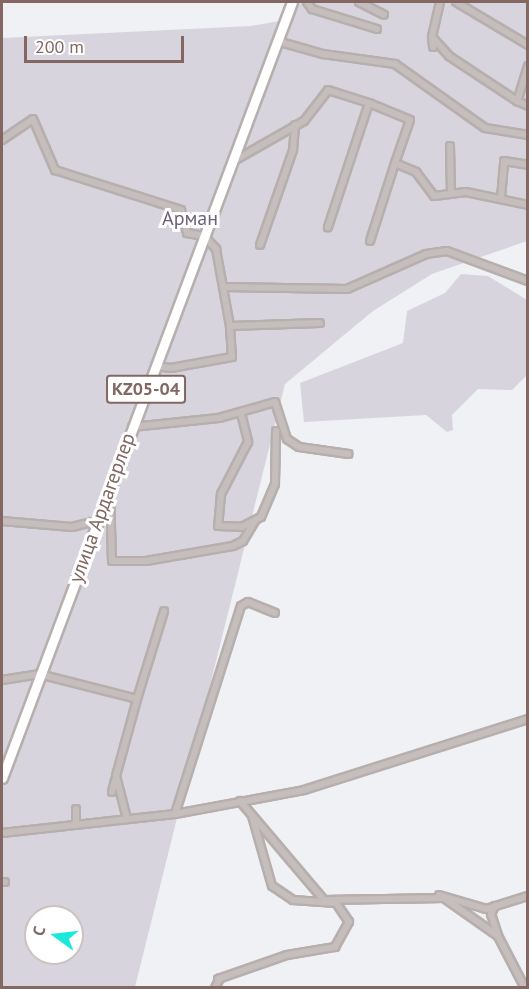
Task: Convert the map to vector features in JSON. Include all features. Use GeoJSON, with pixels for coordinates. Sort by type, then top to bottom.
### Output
{"type":"FeatureCollection","features":[{"type":"Feature","properties":{"kind":"main road","name":"улица Ардагерлер"},"geometry":{"type":"LineString","coordinates":[[2,778],[96,521],[292,2]]}},
{"type":"Feature","properties":{"kind":"street"},"geometry":{"type":"LineString","coordinates":[[307,2],[312,9],[377,29]]}},
{"type":"Feature","properties":{"kind":"street"},"geometry":{"type":"LineString","coordinates":[[359,2],[384,15]]}},
{"type":"Feature","properties":{"kind":"street"},"geometry":{"type":"LineString","coordinates":[[433,47],[432,37],[440,2]]}},
{"type":"Feature","properties":{"kind":"street"},"geometry":{"type":"LineString","coordinates":[[456,2],[528,45]]}},
{"type":"Feature","properties":{"kind":"street"},"geometry":{"type":"LineString","coordinates":[[432,37],[450,56],[528,106]]}},
{"type":"Feature","properties":{"kind":"street"},"geometry":{"type":"LineString","coordinates":[[277,41],[323,54],[395,64],[485,128],[528,135]]}},
{"type":"Feature","properties":{"kind":"street"},"geometry":{"type":"LineString","coordinates":[[517,101],[528,66]]}},
{"type":"Feature","properties":{"kind":"street"},"geometry":{"type":"LineString","coordinates":[[232,162],[310,116],[328,90],[369,103],[410,120],[370,241]]}},
{"type":"Feature","properties":{"kind":"street"},"geometry":{"type":"LineString","coordinates":[[328,227],[369,103]]}},
{"type":"Feature","properties":{"kind":"street"},"geometry":{"type":"LineString","coordinates":[[2,140],[33,119],[54,170],[173,206],[185,215],[187,233],[204,236],[216,249],[230,326],[232,357],[171,368],[155,366]]}},
{"type":"Feature","properties":{"kind":"street"},"geometry":{"type":"LineString","coordinates":[[260,245],[293,150],[295,125]]}},
{"type":"Feature","properties":{"kind":"street"},"geometry":{"type":"LineString","coordinates":[[450,146],[451,193]]}},
{"type":"Feature","properties":{"kind":"street"},"geometry":{"type":"LineString","coordinates":[[501,198],[504,161],[528,165]]}},
{"type":"Feature","properties":{"kind":"street"},"geometry":{"type":"LineString","coordinates":[[395,163],[416,172],[434,196],[451,193],[501,198],[528,205]]}},
{"type":"Feature","properties":{"kind":"street"},"geometry":{"type":"LineString","coordinates":[[224,287],[347,289],[426,254],[447,251],[528,281]]}},
{"type":"Feature","properties":{"kind":"street"},"geometry":{"type":"LineString","coordinates":[[230,326],[320,323]]}},
{"type":"Feature","properties":{"kind":"street"},"geometry":{"type":"LineString","coordinates":[[132,427],[178,426],[241,413],[275,402],[287,439],[299,447],[349,454]]}},
{"type":"Feature","properties":{"kind":"street"},"geometry":{"type":"LineString","coordinates":[[241,413],[248,442],[221,494],[216,519],[229,529],[255,521]]}},
{"type":"Feature","properties":{"kind":"street"},"geometry":{"type":"LineString","coordinates":[[110,486],[112,561],[146,561],[233,546],[243,542],[275,484],[276,431]]}},
{"type":"Feature","properties":{"kind":"street"},"geometry":{"type":"LineString","coordinates":[[2,521],[72,527],[96,521]]}},
{"type":"Feature","properties":{"kind":"street"},"geometry":{"type":"LineString","coordinates":[[176,814],[241,606],[248,602],[275,612]]}},
{"type":"Feature","properties":{"kind":"street"},"geometry":{"type":"LineString","coordinates":[[112,792],[164,611]]}},
{"type":"Feature","properties":{"kind":"street"},"geometry":{"type":"LineString","coordinates":[[2,681],[39,674],[137,699]]}},
{"type":"Feature","properties":{"kind":"street"},"geometry":{"type":"LineString","coordinates":[[2,834],[176,814],[327,784],[528,719]]}},
{"type":"Feature","properties":{"kind":"street"},"geometry":{"type":"LineString","coordinates":[[116,776],[127,819]]}},
{"type":"Feature","properties":{"kind":"street"},"geometry":{"type":"LineString","coordinates":[[215,987],[220,978],[340,944],[349,916],[336,903],[315,894],[240,801]]}},
{"type":"Feature","properties":{"kind":"street"},"geometry":{"type":"LineString","coordinates":[[76,809],[76,825]]}},
{"type":"Feature","properties":{"kind":"street"},"geometry":{"type":"LineString","coordinates":[[252,816],[272,886],[293,900],[336,903],[433,895],[495,906],[528,896]]}},
{"type":"Feature","properties":{"kind":"street"},"geometry":{"type":"LineString","coordinates":[[433,895],[498,936]]}},
{"type":"Feature","properties":{"kind":"street"},"geometry":{"type":"LineString","coordinates":[[495,906],[490,914],[498,936],[525,987]]}},
{"type":"Feature","properties":{"kind":"green space","name":"Арман"},"geometry":{"type":"Polygon","coordinates":[[[292,2],[527,2],[527,241],[432,274],[373,311],[285,384],[135,987],[2,987],[2,38],[251,26],[285,20],[292,2]]]}},
{"type":"Feature","properties":{"kind":"green space"},"geometry":{"type":"Polygon","coordinates":[[[461,274],[488,276],[527,300],[527,375],[512,390],[478,389],[452,415],[453,430],[447,432],[426,415],[304,422],[300,383],[403,343],[407,311],[445,293],[461,274]]]}}]}
